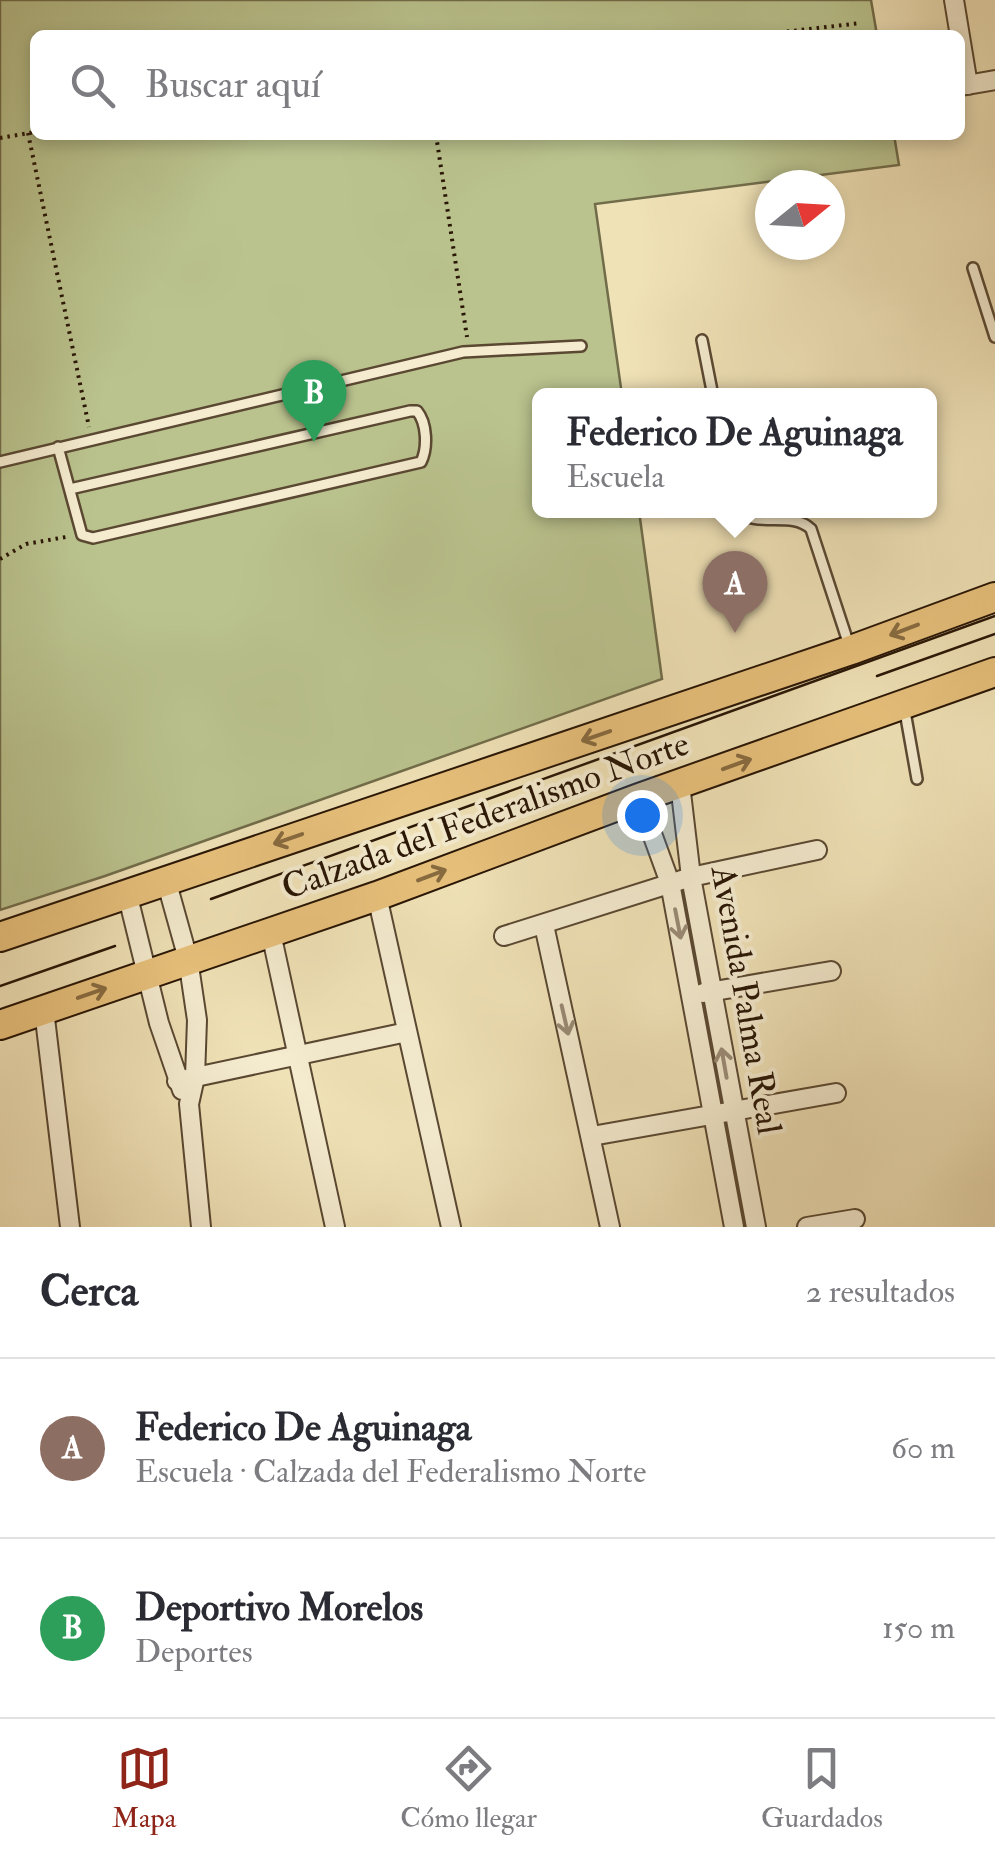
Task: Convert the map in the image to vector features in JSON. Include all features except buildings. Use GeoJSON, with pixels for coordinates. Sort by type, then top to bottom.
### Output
{"type":"FeatureCollection","features":[{"type":"Feature","properties":{"kind":"main road","name":"Calzada del Federalismo Norte"},"geometry":{"type":"LineString","coordinates":[[0,937],[851,650],[995,597]]}},
{"type":"Feature","properties":{"kind":"main road","name":"Calzada del Federalismo Norte"},"geometry":{"type":"LineString","coordinates":[[0,1025],[377,896],[995,672]]}},
{"type":"Feature","properties":{"kind":"street"},"geometry":{"type":"LineString","coordinates":[[954,0],[957,30]]}},
{"type":"Feature","properties":{"kind":"street"},"geometry":{"type":"LineString","coordinates":[[965,86],[995,80]]}},
{"type":"Feature","properties":{"kind":"street","name":"Avenida Palma Real"},"geometry":{"type":"LineString","coordinates":[[680,784],[691,878],[756,1227]]}},
{"type":"Feature","properties":{"kind":"street","name":"Avenida Palma Real"},"geometry":{"type":"LineString","coordinates":[[639,798],[670,884],[734,1227]]}},
{"type":"Feature","properties":{"kind":"street"},"geometry":{"type":"LineString","coordinates":[[504,936],[691,878],[817,850]]}},
{"type":"Feature","properties":{"kind":"street"},"geometry":{"type":"LineString","coordinates":[[166,880],[188,959],[197,1020],[186,1079],[201,1227]]}},
{"type":"Feature","properties":{"kind":"street"},"geometry":{"type":"LineString","coordinates":[[126,893],[158,1023],[186,1079]]}},
{"type":"Feature","properties":{"kind":"street"},"geometry":{"type":"LineString","coordinates":[[377,896],[451,1227]]}},
{"type":"Feature","properties":{"kind":"street"},"geometry":{"type":"LineString","coordinates":[[544,925],[610,1227]]}},
{"type":"Feature","properties":{"kind":"street"},"geometry":{"type":"LineString","coordinates":[[271,933],[335,1227]]}},
{"type":"Feature","properties":{"kind":"street"},"geometry":{"type":"LineString","coordinates":[[692,995],[831,971]]}},
{"type":"Feature","properties":{"kind":"street"},"geometry":{"type":"LineString","coordinates":[[44,1010],[70,1227]]}},
{"type":"Feature","properties":{"kind":"street"},"geometry":{"type":"LineString","coordinates":[[186,1079],[407,1032]]}},
{"type":"Feature","properties":{"kind":"street"},"geometry":{"type":"LineString","coordinates":[[592,1136],[836,1092]]}},
{"type":"Feature","properties":{"kind":"street"},"geometry":{"type":"LineString","coordinates":[[807,1227],[856,1219]]}},
{"type":"Feature","properties":{"kind":"lane"},"geometry":{"type":"LineString","coordinates":[[973,268],[995,337]]}},
{"type":"Feature","properties":{"kind":"lane"},"geometry":{"type":"LineString","coordinates":[[702,340],[711,388]]}},
{"type":"Feature","properties":{"kind":"lane"},"geometry":{"type":"LineString","coordinates":[[0,462],[469,352],[581,346]]}},
{"type":"Feature","properties":{"kind":"lane"},"geometry":{"type":"LineString","coordinates":[[58,447],[82,534],[93,538],[421,462],[424,419],[418,410],[410,411],[70,489]]}},
{"type":"Feature","properties":{"kind":"lane"},"geometry":{"type":"LineString","coordinates":[[746,518],[800,521],[811,530],[851,650]]}},
{"type":"Feature","properties":{"kind":"lane"},"geometry":{"type":"LineString","coordinates":[[904,703],[918,779]]}},
{"type":"Feature","properties":{"kind":"path"},"geometry":{"type":"LineString","coordinates":[[800,30],[861,23]]}},
{"type":"Feature","properties":{"kind":"path"},"geometry":{"type":"LineString","coordinates":[[0,138],[30,132]]}},
{"type":"Feature","properties":{"kind":"path"},"geometry":{"type":"LineString","coordinates":[[34,140],[92,439]]}},
{"type":"Feature","properties":{"kind":"path"},"geometry":{"type":"LineString","coordinates":[[437,140],[469,352]]}},
{"type":"Feature","properties":{"kind":"path"},"geometry":{"type":"LineString","coordinates":[[0,559],[26,544],[82,534]]}},
{"type":"Feature","properties":{"kind":"green space"},"geometry":{"type":"Polygon","coordinates":[[[0,0],[871,0],[876,30],[30,30],[30,140],[895,140],[899,165],[845,172],[755,170],[755,183],[595,204],[621,388],[532,388],[532,518],[640,518],[662,679],[0,910],[0,0]]]}},
{"type":"Feature","properties":{"kind":"tram line"},"geometry":{"type":"LineString","coordinates":[[211,899],[995,616]]}},
{"type":"Feature","properties":{"kind":"tram line"},"geometry":{"type":"LineString","coordinates":[[877,676],[995,634]]}},
{"type":"Feature","properties":{"kind":"tram line"},"geometry":{"type":"LineString","coordinates":[[0,986],[115,946]]}},
{"type":"Feature","properties":{"kind":"place","name":"Deportivo Morelos"},"geometry":{"type":"Point","coordinates":[314,442]}},
{"type":"Feature","properties":{"kind":"place","name":"Federico De Aguinaga"},"geometry":{"type":"Point","coordinates":[735,633]}}]}
